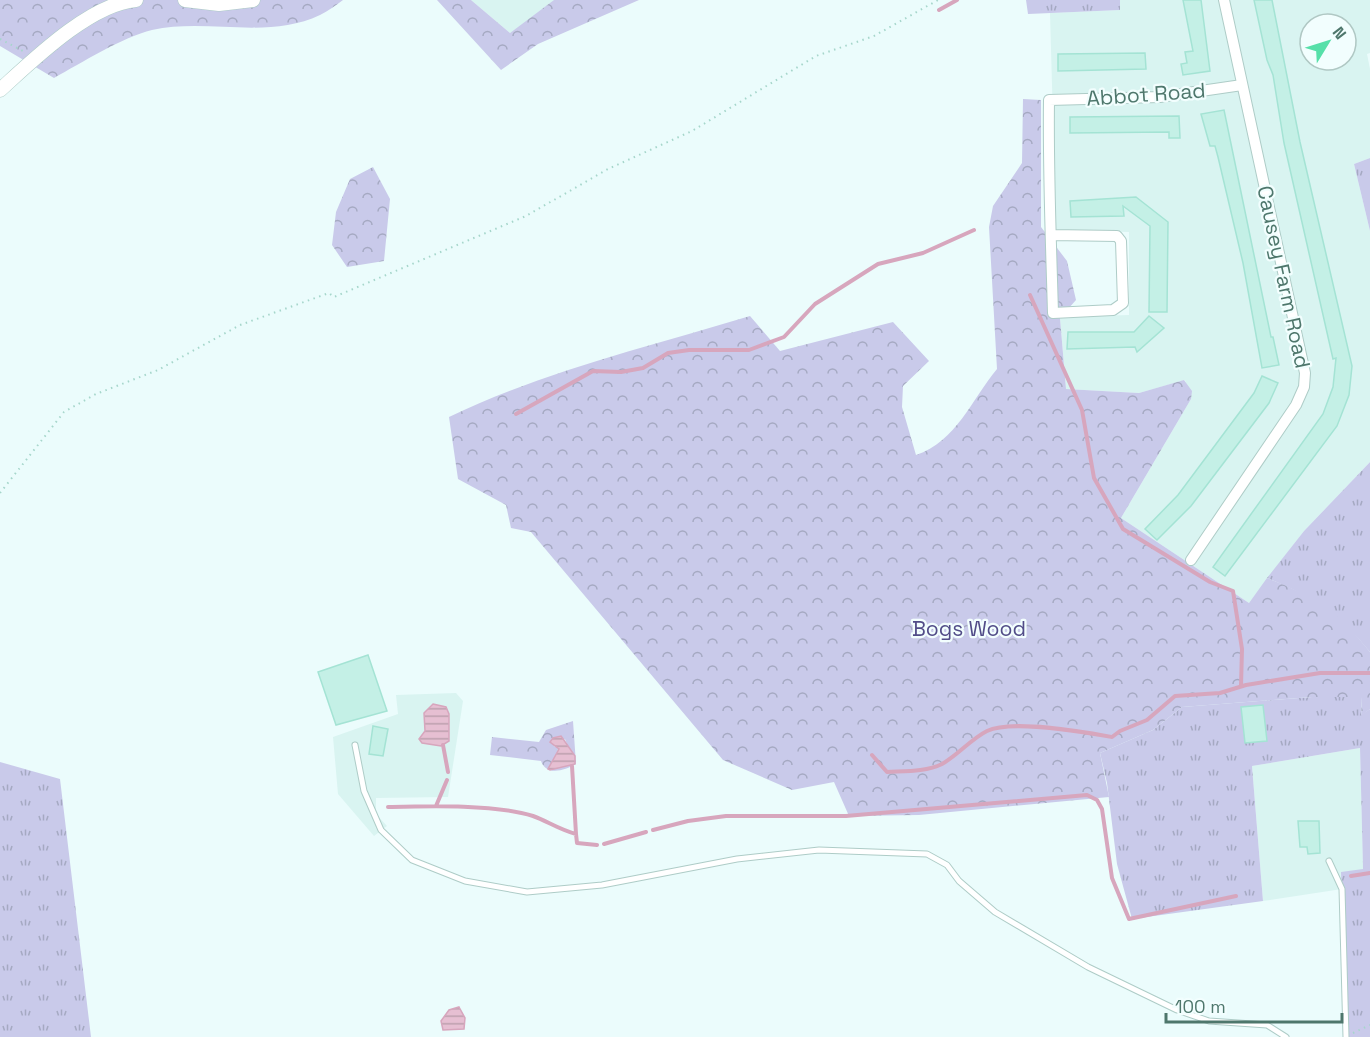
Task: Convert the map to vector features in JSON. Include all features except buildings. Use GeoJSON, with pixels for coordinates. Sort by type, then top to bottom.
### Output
{"type":"FeatureCollection","features":[{"type":"Feature","properties":{"kind":"street"},"geometry":{"type":"LineString","coordinates":[[0,90],[36,57],[88,19],[126,1],[136,0]]}},
{"type":"Feature","properties":{"kind":"street"},"geometry":{"type":"LineString","coordinates":[[185,0],[219,4],[253,0]]}},
{"type":"Feature","properties":{"kind":"street","name":"Causey Farm Road"},"geometry":{"type":"LineString","coordinates":[[1191,560],[1296,405],[1304,387],[1304,357],[1224,0]]}},
{"type":"Feature","properties":{"kind":"street","name":"Abbot Road"},"geometry":{"type":"LineString","coordinates":[[1051,235],[1049,100],[1160,97],[1242,85]]}},
{"type":"Feature","properties":{"kind":"street"},"geometry":{"type":"LineString","coordinates":[[1051,235],[1117,236],[1121,241],[1123,303],[1113,310],[1053,313],[1051,235]]}},
{"type":"Feature","properties":{"kind":"lane"},"geometry":{"type":"LineString","coordinates":[[355,745],[364,791],[381,830],[412,860],[465,881],[527,892],[602,885],[736,859],[819,850],[927,854],[947,866],[959,881],[995,912],[1088,967],[1177,1010],[1209,1021],[1267,1026],[1286,1037]]}},
{"type":"Feature","properties":{"kind":"lane"},"geometry":{"type":"LineString","coordinates":[[1329,861],[1342,889],[1348,1037]]}},
{"type":"Feature","properties":{"kind":"path"},"geometry":{"type":"LineString","coordinates":[[0,493],[64,412],[96,394],[158,370],[240,326],[329,293],[334,297],[526,216],[608,169],[692,131],[816,56],[874,36],[938,0]]}},
{"type":"Feature","properties":{"kind":"path"},"geometry":{"type":"LineString","coordinates":[[0,39],[36,57]]}},
{"type":"Feature","properties":{"kind":"path"},"geometry":{"type":"LineString","coordinates":[[1348,1037],[1356,1030],[1370,1025]]}},
{"type":"Feature","properties":{"kind":"shaded area"},"geometry":{"type":"Polygon","coordinates":[[[471,0],[564,0],[510,33],[471,0]]]}},
{"type":"Feature","properties":{"kind":"shaded area"},"geometry":{"type":"Polygon","coordinates":[[[1120,0],[1370,0],[1370,53],[1367,54],[1370,69],[1370,158],[1354,164],[1370,231],[1370,462],[1304,531],[1249,603],[1121,518],[1191,399],[1185,380],[1139,393],[1066,389],[1060,317],[1129,315],[1129,232],[1056,230],[1050,13],[1120,10],[1120,0]]]}},
{"type":"Feature","properties":{"kind":"shaded area"},"geometry":{"type":"Polygon","coordinates":[[[456,693],[463,701],[448,797],[376,798],[376,814],[387,826],[374,836],[338,794],[333,737],[398,714],[396,695],[456,693]]]}},
{"type":"Feature","properties":{"kind":"shaded area"},"geometry":{"type":"Polygon","coordinates":[[[433,704],[446,707],[449,714],[449,741],[441,746],[422,743],[419,739],[425,731],[424,713],[433,704]]]}},
{"type":"Feature","properties":{"kind":"shaded area"},"geometry":{"type":"Polygon","coordinates":[[[561,736],[575,756],[575,764],[550,770],[548,769],[559,749],[550,742],[553,738],[561,736]]]}},
{"type":"Feature","properties":{"kind":"shaded area"},"geometry":{"type":"Polygon","coordinates":[[[1360,748],[1363,869],[1342,889],[1263,901],[1252,766],[1360,748]]]}},
{"type":"Feature","properties":{"kind":"shaded area"},"geometry":{"type":"Polygon","coordinates":[[[459,1007],[465,1018],[464,1029],[443,1030],[441,1021],[449,1010],[459,1007]]]}},
{"type":"Feature","properties":{"kind":"green space"},"geometry":{"type":"Polygon","coordinates":[[[0,0],[343,0],[320,15],[280,26],[258,28],[194,26],[152,30],[115,44],[54,78],[0,46],[0,0]]]}},
{"type":"Feature","properties":{"kind":"green space"},"geometry":{"type":"Polygon","coordinates":[[[437,0],[471,0],[510,33],[554,0],[639,0],[538,44],[501,70],[437,0]]]}},
{"type":"Feature","properties":{"kind":"green space"},"geometry":{"type":"Polygon","coordinates":[[[1026,0],[1120,0],[1120,10],[1028,14],[1026,0]]]}},
{"type":"Feature","properties":{"kind":"green space","name":"Bogs Wood"},"geometry":{"type":"Polygon","coordinates":[[[1023,99],[1041,100],[1041,227],[1067,261],[1076,300],[1060,318],[1066,389],[1139,393],[1184,380],[1192,391],[1191,399],[1121,518],[1249,603],[1267,578],[1312,599],[1336,616],[1370,652],[1370,709],[1361,716],[1362,697],[1312,697],[1182,707],[1153,730],[1100,753],[1109,797],[919,815],[849,816],[834,782],[792,790],[723,760],[531,532],[511,528],[506,505],[458,479],[449,417],[522,386],[560,373],[750,316],[780,351],[893,322],[929,361],[903,386],[902,407],[916,455],[930,449],[953,430],[997,369],[989,227],[993,206],[1022,163],[1023,99]]]}},
{"type":"Feature","properties":{"kind":"green space"},"geometry":{"type":"Polygon","coordinates":[[[1370,158],[1370,231],[1354,164],[1370,158]]]}},
{"type":"Feature","properties":{"kind":"green space"},"geometry":{"type":"Polygon","coordinates":[[[373,167],[390,199],[384,261],[347,267],[332,245],[336,212],[350,179],[373,167]]]}},
{"type":"Feature","properties":{"kind":"green space"},"geometry":{"type":"Polygon","coordinates":[[[1370,462],[1370,652],[1349,629],[1324,608],[1296,591],[1267,578],[1304,531],[1370,462]]]}},
{"type":"Feature","properties":{"kind":"green space"},"geometry":{"type":"Polygon","coordinates":[[[1312,697],[1362,697],[1361,715],[1370,709],[1370,1037],[1346,1037],[1341,872],[1363,869],[1360,748],[1252,766],[1263,901],[1132,919],[1117,864],[1107,783],[1100,753],[1153,730],[1182,707],[1312,697]]]}},
{"type":"Feature","properties":{"kind":"green space"},"geometry":{"type":"Polygon","coordinates":[[[573,721],[576,764],[556,771],[547,769],[541,761],[490,755],[492,737],[539,742],[546,730],[573,721]],[[565,739],[554,747],[558,747],[557,755],[548,769],[575,756],[569,750],[565,739]]]}},
{"type":"Feature","properties":{"kind":"green space"},"geometry":{"type":"Polygon","coordinates":[[[0,762],[60,779],[91,1037],[0,1037],[0,762]]]}},
{"type":"Feature","properties":{"kind":"waterway"},"geometry":{"type":"LineString","coordinates":[[939,10],[957,0]]}},
{"type":"Feature","properties":{"kind":"waterway"},"geometry":{"type":"LineString","coordinates":[[516,414],[593,371],[621,372],[643,368],[668,353],[689,350],[749,350],[784,337],[815,304],[878,264],[923,253],[974,230]]}},
{"type":"Feature","properties":{"kind":"waterway"},"geometry":{"type":"LineString","coordinates":[[1030,295],[1082,410],[1094,478],[1123,529],[1210,582],[1233,591],[1242,649],[1241,686]]}},
{"type":"Feature","properties":{"kind":"waterway"},"geometry":{"type":"LineString","coordinates":[[872,755],[887,772],[922,770],[942,764],[981,734],[998,728],[1030,726],[1112,737],[1120,731],[1147,720],[1175,696],[1220,693],[1246,685],[1320,673],[1370,673]]}},
{"type":"Feature","properties":{"kind":"waterway"},"geometry":{"type":"LineString","coordinates":[[443,745],[448,772]]}},
{"type":"Feature","properties":{"kind":"waterway"},"geometry":{"type":"LineString","coordinates":[[572,766],[576,834]]}},
{"type":"Feature","properties":{"kind":"waterway"},"geometry":{"type":"LineString","coordinates":[[436,806],[447,780]]}},
{"type":"Feature","properties":{"kind":"waterway"},"geometry":{"type":"LineString","coordinates":[[653,830],[688,821],[726,816],[846,816],[1087,795],[1097,800],[1102,809],[1112,878],[1129,919],[1236,896]]}},
{"type":"Feature","properties":{"kind":"waterway"},"geometry":{"type":"LineString","coordinates":[[388,807],[461,807],[517,812],[533,816],[576,834],[577,843],[597,845]]}},
{"type":"Feature","properties":{"kind":"waterway"},"geometry":{"type":"LineString","coordinates":[[604,844],[646,832]]}},
{"type":"Feature","properties":{"kind":"waterway"},"geometry":{"type":"LineString","coordinates":[[1351,876],[1370,873]]}}]}
